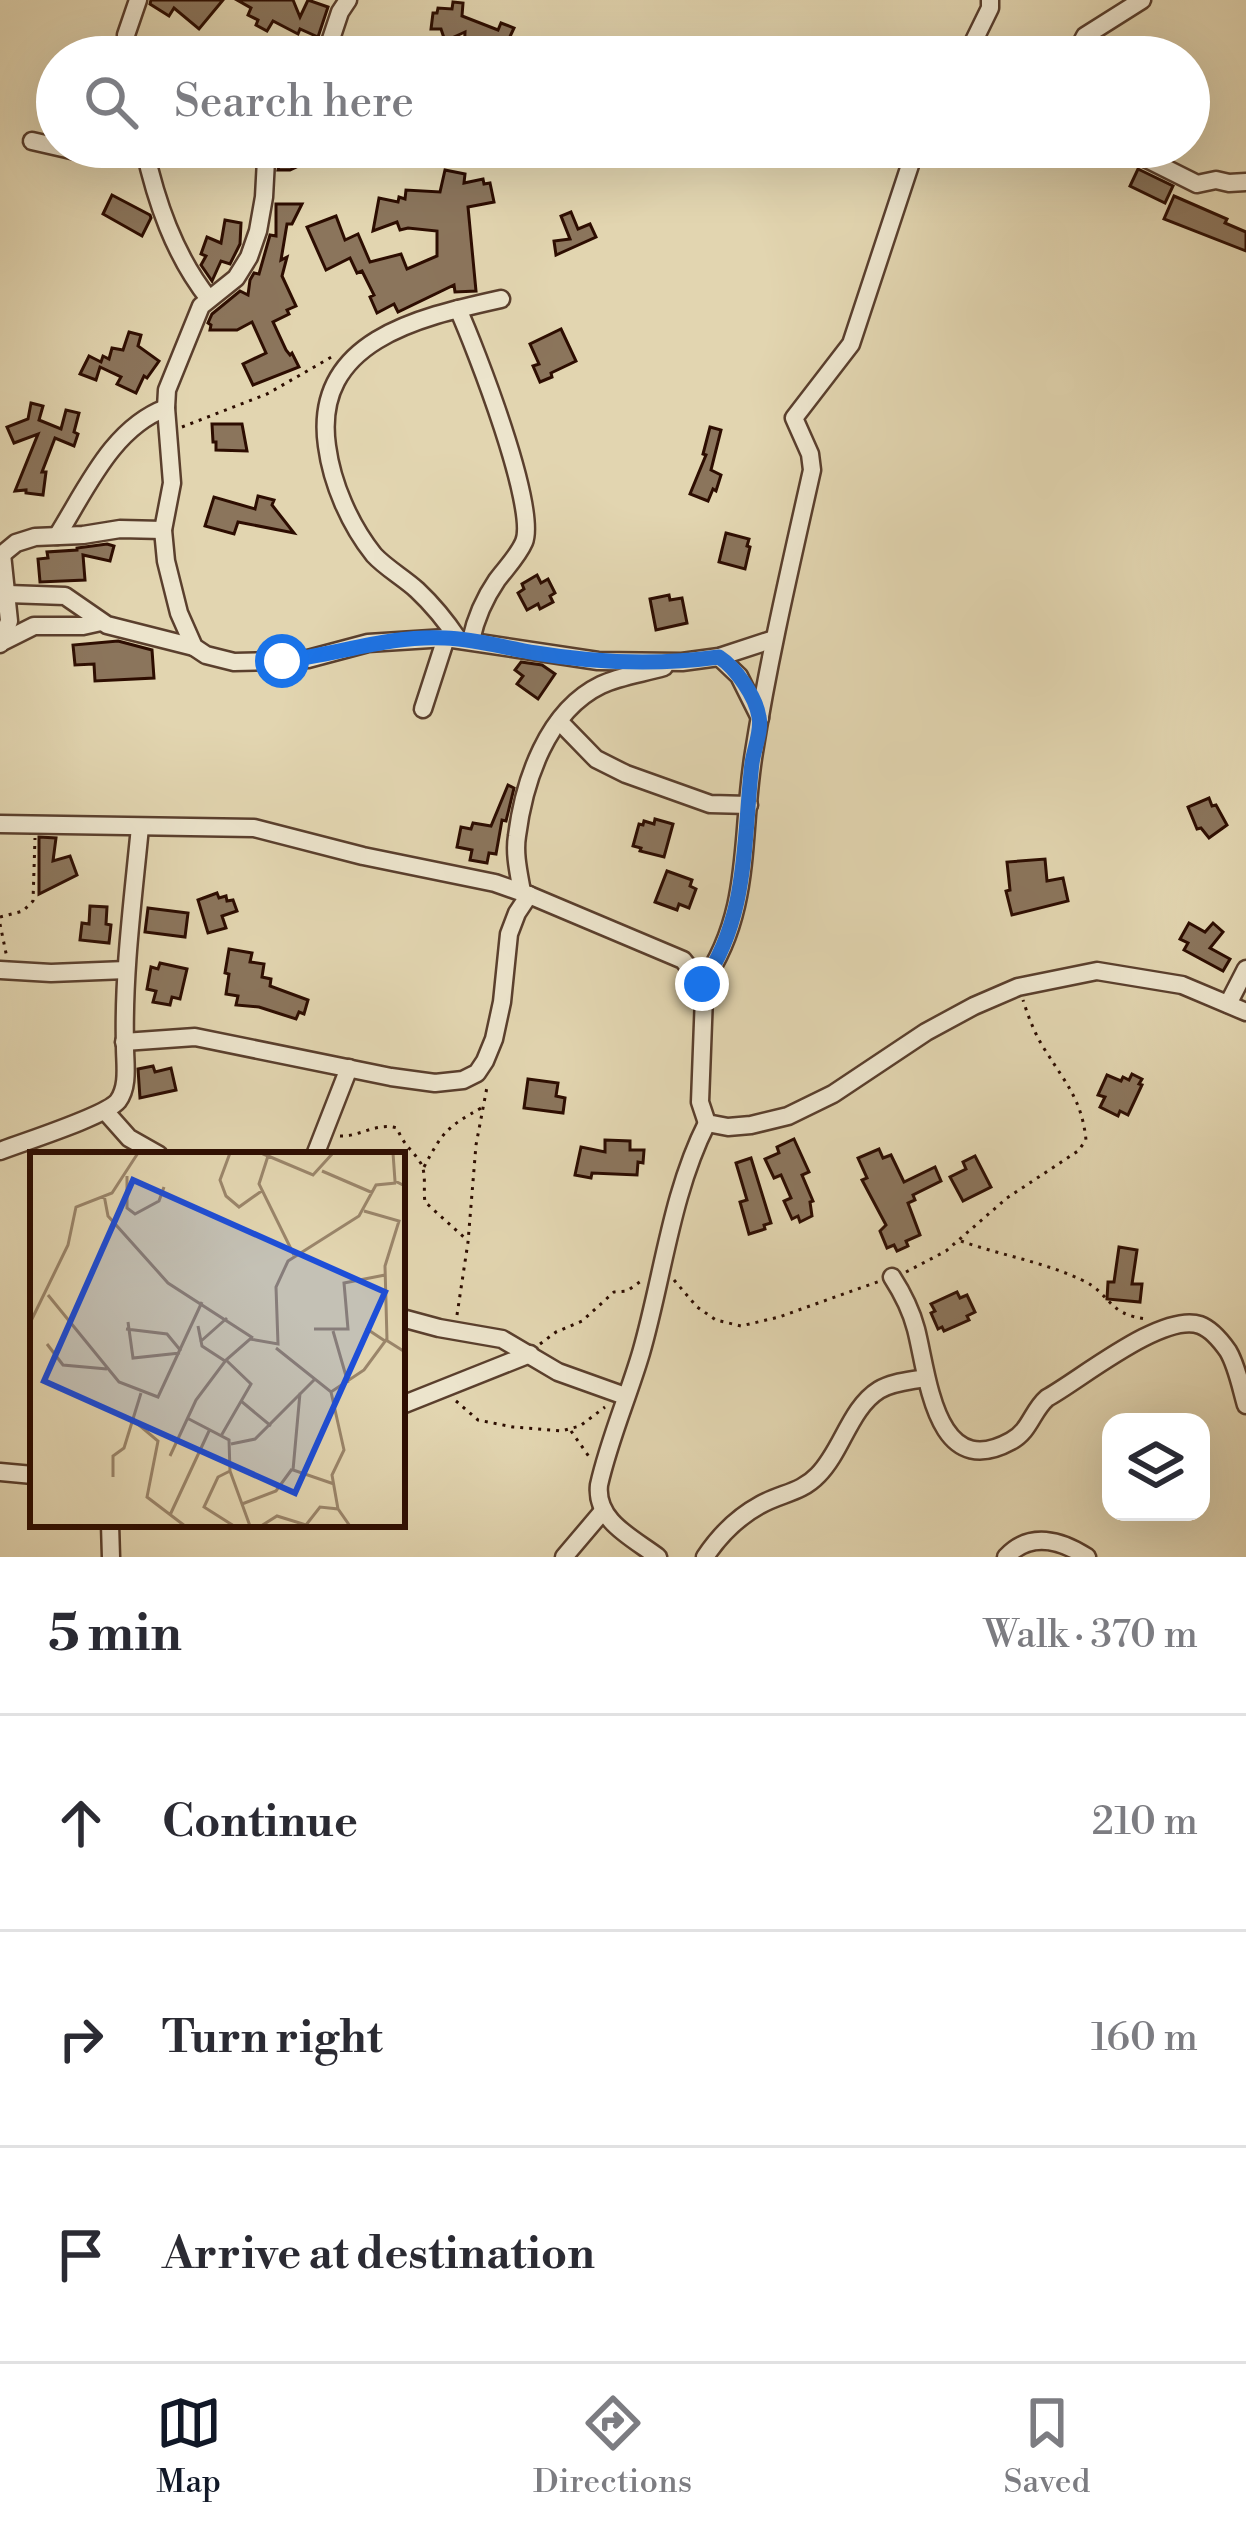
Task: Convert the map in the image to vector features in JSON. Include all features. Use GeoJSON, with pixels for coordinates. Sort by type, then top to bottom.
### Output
{"type":"FeatureCollection","features":[{"type":"Feature","properties":{"kind":"street"},"geometry":{"type":"LineString","coordinates":[[126,36],[137,0]]}},
{"type":"Feature","properties":{"kind":"street"},"geometry":{"type":"LineString","coordinates":[[332,36],[348,0]]}},
{"type":"Feature","properties":{"kind":"street"},"geometry":{"type":"LineString","coordinates":[[975,36],[991,0]]}},
{"type":"Feature","properties":{"kind":"street"},"geometry":{"type":"LineString","coordinates":[[1084,36],[1142,0]]}},
{"type":"Feature","properties":{"kind":"street"},"geometry":{"type":"LineString","coordinates":[[32,141],[36,142]]}},
{"type":"Feature","properties":{"kind":"street"},"geometry":{"type":"LineString","coordinates":[[148,168],[177,251],[208,299]]}},
{"type":"Feature","properties":{"kind":"street"},"geometry":{"type":"LineString","coordinates":[[194,647],[179,613],[166,561],[163,530],[172,483],[167,390],[193,322],[208,299],[236,278],[249,257],[258,231],[266,168]]}},
{"type":"Feature","properties":{"kind":"street"},"geometry":{"type":"LineString","coordinates":[[658,1557],[603,1511],[598,1496],[602,1473],[622,1395],[640,1355],[691,1155],[707,1123],[700,1102],[702,984],[721,958],[731,928],[760,718],[812,470],[794,418],[851,344],[909,168]]}},
{"type":"Feature","properties":{"kind":"street"},"geometry":{"type":"LineString","coordinates":[[1165,168],[1197,184],[1246,182]]}},
{"type":"Feature","properties":{"kind":"street"},"geometry":{"type":"LineString","coordinates":[[458,639],[418,590],[377,559],[346,509],[328,460],[325,407],[335,379],[366,346],[388,333],[501,299]]}},
{"type":"Feature","properties":{"kind":"street"},"geometry":{"type":"LineString","coordinates":[[423,709],[458,639],[523,544],[528,529],[496,405],[458,309]]}},
{"type":"Feature","properties":{"kind":"street"},"geometry":{"type":"LineString","coordinates":[[57,536],[118,441],[146,416],[166,408]]}},
{"type":"Feature","properties":{"kind":"street"},"geometry":{"type":"LineString","coordinates":[[1,643],[9,621],[1,555],[16,543],[35,536],[163,530]]}},
{"type":"Feature","properties":{"kind":"street"},"geometry":{"type":"LineString","coordinates":[[8,594],[65,596],[101,622],[234,662],[308,658],[368,643],[458,639],[598,661],[682,662]]}},
{"type":"Feature","properties":{"kind":"street"},"geometry":{"type":"LineString","coordinates":[[1,643],[34,626],[101,622]]}},
{"type":"Feature","properties":{"kind":"street"},"geometry":{"type":"LineString","coordinates":[[124,1042],[195,1037],[435,1083],[477,1073],[494,1039],[509,934],[526,894],[516,840],[545,739],[585,694],[604,683],[719,657],[774,639]]}},
{"type":"Feature","properties":{"kind":"street"},"geometry":{"type":"LineString","coordinates":[[719,657],[739,676],[760,718]]}},
{"type":"Feature","properties":{"kind":"street"},"geometry":{"type":"LineString","coordinates":[[560,721],[596,759],[626,774],[710,804],[748,805]]}},
{"type":"Feature","properties":{"kind":"street"},"geometry":{"type":"LineString","coordinates":[[0,824],[254,828],[495,883],[683,959],[702,984]]}},
{"type":"Feature","properties":{"kind":"street"},"geometry":{"type":"LineString","coordinates":[[0,1151],[105,1111],[121,1096],[126,970],[140,827]]}},
{"type":"Feature","properties":{"kind":"street"},"geometry":{"type":"LineString","coordinates":[[707,1123],[728,1127],[788,1116],[833,1094],[974,1006],[1018,987],[1097,971],[1182,985],[1237,1008],[1246,969]]}},
{"type":"Feature","properties":{"kind":"street"},"geometry":{"type":"LineString","coordinates":[[5,970],[126,970]]}},
{"type":"Feature","properties":{"kind":"street"},"geometry":{"type":"LineString","coordinates":[[316,1152],[349,1068]]}},
{"type":"Feature","properties":{"kind":"street"},"geometry":{"type":"LineString","coordinates":[[105,1111],[130,1138],[154,1152]]}},
{"type":"Feature","properties":{"kind":"street"},"geometry":{"type":"LineString","coordinates":[[892,1277],[915,1324],[938,1415],[956,1441],[970,1450],[1010,1442],[1026,1431],[1040,1405],[1098,1363],[1185,1323],[1213,1333],[1229,1353],[1246,1406]]}},
{"type":"Feature","properties":{"kind":"street"},"geometry":{"type":"LineString","coordinates":[[405,1319],[502,1339],[558,1372],[622,1395]]}},
{"type":"Feature","properties":{"kind":"street"},"geometry":{"type":"LineString","coordinates":[[405,1404],[530,1354]]}},
{"type":"Feature","properties":{"kind":"street"},"geometry":{"type":"LineString","coordinates":[[706,1557],[716,1541],[760,1504],[793,1494],[822,1472],[865,1402],[880,1389],[925,1378]]}},
{"type":"Feature","properties":{"kind":"street"},"geometry":{"type":"LineString","coordinates":[[0,1472],[30,1474]]}},
{"type":"Feature","properties":{"kind":"street"},"geometry":{"type":"LineString","coordinates":[[564,1557],[603,1511]]}},
{"type":"Feature","properties":{"kind":"street"},"geometry":{"type":"LineString","coordinates":[[110,1527],[111,1557]]}},
{"type":"Feature","properties":{"kind":"street"},"geometry":{"type":"LineString","coordinates":[[1006,1557],[1028,1542],[1047,1539],[1087,1557]]}},
{"type":"Feature","properties":{"kind":"path"},"geometry":{"type":"LineString","coordinates":[[168,432],[267,394],[328,356],[366,346]]}},
{"type":"Feature","properties":{"kind":"path"},"geometry":{"type":"LineString","coordinates":[[0,917],[22,911],[33,901],[35,824]]}},
{"type":"Feature","properties":{"kind":"path"},"geometry":{"type":"LineString","coordinates":[[0,924],[5,970]]}},
{"type":"Feature","properties":{"kind":"path"},"geometry":{"type":"LineString","coordinates":[[530,1354],[550,1336],[581,1321],[614,1292],[631,1289],[663,1263],[697,1307],[716,1321],[741,1326],[892,1277],[959,1240],[1007,1198],[1078,1151],[1086,1140],[1081,1107],[1032,1026],[1018,987]]}},
{"type":"Feature","properties":{"kind":"path"},"geometry":{"type":"LineString","coordinates":[[454,1330],[487,1086],[485,1061]]}},
{"type":"Feature","properties":{"kind":"path"},"geometry":{"type":"LineString","coordinates":[[423,1169],[441,1134],[484,1106]]}},
{"type":"Feature","properties":{"kind":"path"},"geometry":{"type":"LineString","coordinates":[[327,1128],[348,1136],[379,1126],[397,1128],[423,1169],[425,1202],[469,1242]]}},
{"type":"Feature","properties":{"kind":"path"},"geometry":{"type":"LineString","coordinates":[[959,1240],[1089,1282],[1113,1309],[1145,1319]]}},
{"type":"Feature","properties":{"kind":"path"},"geometry":{"type":"LineString","coordinates":[[443,1390],[478,1420],[570,1431],[622,1395]]}},
{"type":"Feature","properties":{"kind":"path"},"geometry":{"type":"LineString","coordinates":[[570,1431],[602,1473]]}},
{"type":"Feature","properties":{"kind":"building"},"geometry":{"type":"Polygon","coordinates":[[[151,0],[223,0],[199,29],[174,8],[169,16],[150,4],[151,0]]]}},
{"type":"Feature","properties":{"kind":"building"},"geometry":{"type":"Polygon","coordinates":[[[237,0],[293,0],[300,17],[308,0],[328,7],[318,36],[300,29],[298,34],[273,21],[267,31],[248,15],[251,8],[237,0]]]}},
{"type":"Feature","properties":{"kind":"building"},"geometry":{"type":"Polygon","coordinates":[[[453,2],[463,3],[462,16],[498,30],[501,23],[514,28],[510,36],[465,36],[465,32],[443,36],[441,29],[431,29],[438,8],[452,9],[453,2]]]}},
{"type":"Feature","properties":{"kind":"building"},"geometry":{"type":"Polygon","coordinates":[[[1138,169],[1173,186],[1165,203],[1130,186],[1138,169]]]}},
{"type":"Feature","properties":{"kind":"building"},"geometry":{"type":"Polygon","coordinates":[[[445,170],[465,174],[464,183],[483,179],[484,184],[490,183],[494,202],[468,207],[476,291],[455,292],[454,285],[398,312],[394,304],[377,313],[362,271],[357,273],[350,258],[326,270],[307,227],[336,216],[345,240],[358,234],[370,262],[401,254],[407,269],[437,256],[437,231],[400,230],[397,222],[373,231],[379,198],[398,202],[399,197],[405,199],[406,190],[440,192],[445,170]]]}},
{"type":"Feature","properties":{"kind":"building"},"geometry":{"type":"Polygon","coordinates":[[[112,195],[150,215],[142,236],[103,214],[112,195]]]}},
{"type":"Feature","properties":{"kind":"building"},"geometry":{"type":"Polygon","coordinates":[[[1174,196],[1246,232],[1246,251],[1164,219],[1174,196]]]}},
{"type":"Feature","properties":{"kind":"building"},"geometry":{"type":"Polygon","coordinates":[[[276,204],[302,204],[292,224],[287,224],[281,260],[287,257],[282,276],[296,306],[273,322],[299,367],[253,385],[243,364],[266,353],[252,322],[237,330],[210,330],[208,323],[240,291],[248,295],[270,235],[276,236],[276,204]]]}},
{"type":"Feature","properties":{"kind":"building"},"geometry":{"type":"Polygon","coordinates":[[[571,212],[578,229],[590,224],[596,237],[556,255],[554,241],[570,239],[561,216],[571,212]]]}},
{"type":"Feature","properties":{"kind":"building"},"geometry":{"type":"Polygon","coordinates":[[[225,220],[241,223],[240,244],[230,264],[221,261],[212,281],[201,265],[206,256],[201,254],[207,237],[221,243],[225,220]]]}},
{"type":"Feature","properties":{"kind":"building"},"geometry":{"type":"Polygon","coordinates":[[[561,329],[576,361],[540,382],[533,366],[539,364],[530,344],[561,329]]]}},
{"type":"Feature","properties":{"kind":"building"},"geometry":{"type":"Polygon","coordinates":[[[129,332],[141,335],[138,346],[159,361],[136,393],[117,384],[121,377],[100,367],[96,380],[80,374],[89,356],[101,362],[103,356],[109,359],[112,348],[123,350],[129,332]]]}},
{"type":"Feature","properties":{"kind":"building"},"geometry":{"type":"Polygon","coordinates":[[[31,403],[43,406],[39,420],[61,429],[66,410],[79,413],[74,446],[55,438],[42,472],[46,472],[43,495],[15,491],[38,434],[14,443],[7,427],[28,419],[31,403]]]}},
{"type":"Feature","properties":{"kind":"building"},"geometry":{"type":"Polygon","coordinates":[[[212,424],[242,424],[247,451],[216,450],[212,424]]]}},
{"type":"Feature","properties":{"kind":"building"},"geometry":{"type":"Polygon","coordinates":[[[710,427],[721,430],[711,470],[721,475],[708,501],[690,494],[706,455],[710,427]]]}},
{"type":"Feature","properties":{"kind":"building"},"geometry":{"type":"Polygon","coordinates":[[[258,496],[274,500],[272,505],[294,533],[238,522],[234,534],[205,526],[214,497],[255,509],[258,496]]]}},
{"type":"Feature","properties":{"kind":"building"},"geometry":{"type":"Polygon","coordinates":[[[726,533],[749,539],[745,569],[719,562],[726,533]]]}},
{"type":"Feature","properties":{"kind":"building"},"geometry":{"type":"Polygon","coordinates":[[[114,546],[110,561],[83,555],[85,580],[40,582],[38,559],[48,558],[47,552],[114,546]]]}},
{"type":"Feature","properties":{"kind":"building"},"geometry":{"type":"Polygon","coordinates":[[[537,575],[541,583],[548,579],[555,593],[550,596],[553,602],[527,610],[518,593],[524,589],[522,584],[537,575]]]}},
{"type":"Feature","properties":{"kind":"building"},"geometry":{"type":"Polygon","coordinates":[[[669,595],[670,600],[682,598],[687,623],[656,630],[650,599],[669,595]]]}},
{"type":"Feature","properties":{"kind":"building"},"geometry":{"type":"Polygon","coordinates":[[[118,641],[152,650],[154,678],[95,681],[94,664],[75,665],[73,645],[118,641]]]}},
{"type":"Feature","properties":{"kind":"building"},"geometry":{"type":"Polygon","coordinates":[[[521,662],[542,665],[555,674],[538,699],[517,684],[523,676],[515,670],[521,662]]]}},
{"type":"Feature","properties":{"kind":"building"},"geometry":{"type":"Polygon","coordinates":[[[508,785],[514,788],[496,854],[489,853],[487,863],[470,860],[472,850],[457,847],[461,827],[491,826],[508,785]]]}},
{"type":"Feature","properties":{"kind":"building"},"geometry":{"type":"Polygon","coordinates":[[[1209,798],[1227,825],[1209,838],[1197,829],[1188,807],[1209,798]]]}},
{"type":"Feature","properties":{"kind":"building"},"geometry":{"type":"Polygon","coordinates":[[[655,819],[673,824],[664,857],[633,846],[639,824],[654,824],[655,819]]]}},
{"type":"Feature","properties":{"kind":"building"},"geometry":{"type":"Polygon","coordinates":[[[39,837],[56,838],[53,861],[70,856],[77,875],[39,894],[39,837]]]}},
{"type":"Feature","properties":{"kind":"building"},"geometry":{"type":"Polygon","coordinates":[[[1045,859],[1047,881],[1063,878],[1068,901],[1012,915],[1006,891],[1010,890],[1007,862],[1045,859]]]}},
{"type":"Feature","properties":{"kind":"building"},"geometry":{"type":"Polygon","coordinates":[[[667,871],[692,880],[690,886],[696,889],[689,908],[679,904],[677,910],[655,902],[667,871]]]}},
{"type":"Feature","properties":{"kind":"building"},"geometry":{"type":"Polygon","coordinates":[[[217,893],[219,898],[233,900],[237,911],[222,916],[226,928],[208,933],[198,900],[217,893]]]}},
{"type":"Feature","properties":{"kind":"building"},"geometry":{"type":"Polygon","coordinates":[[[90,906],[107,907],[109,943],[80,940],[82,923],[89,924],[90,906]]]}},
{"type":"Feature","properties":{"kind":"building"},"geometry":{"type":"Polygon","coordinates":[[[148,908],[188,913],[185,937],[145,932],[148,908]]]}},
{"type":"Feature","properties":{"kind":"building"},"geometry":{"type":"Polygon","coordinates":[[[1189,923],[1205,932],[1213,923],[1223,932],[1210,948],[1230,959],[1223,971],[1184,950],[1188,943],[1180,939],[1189,923]]]}},
{"type":"Feature","properties":{"kind":"building"},"geometry":{"type":"Polygon","coordinates":[[[229,949],[252,953],[250,962],[264,964],[262,977],[271,979],[270,986],[308,1000],[304,1014],[299,1012],[296,1019],[236,1005],[238,996],[226,994],[229,949]]]}},
{"type":"Feature","properties":{"kind":"building"},"geometry":{"type":"Polygon","coordinates":[[[160,963],[187,969],[180,999],[172,997],[170,1005],[153,1002],[156,991],[147,989],[151,967],[158,969],[160,963]]]}},
{"type":"Feature","properties":{"kind":"building"},"geometry":{"type":"Polygon","coordinates":[[[153,1066],[155,1072],[171,1068],[176,1090],[140,1098],[138,1069],[153,1066]]]}},
{"type":"Feature","properties":{"kind":"building"},"geometry":{"type":"Polygon","coordinates":[[[1132,1074],[1142,1079],[1142,1085],[1128,1115],[1120,1111],[1118,1116],[1100,1107],[1105,1097],[1098,1095],[1107,1075],[1121,1081],[1132,1074]]]}},
{"type":"Feature","properties":{"kind":"building"},"geometry":{"type":"Polygon","coordinates":[[[528,1079],[558,1083],[556,1096],[565,1098],[563,1113],[524,1108],[528,1079]]]}},
{"type":"Feature","properties":{"kind":"building"},"geometry":{"type":"Polygon","coordinates":[[[794,1139],[809,1172],[802,1175],[813,1201],[812,1216],[800,1222],[798,1216],[792,1219],[784,1201],[791,1198],[781,1175],[774,1178],[765,1159],[794,1139]]]}},
{"type":"Feature","properties":{"kind":"building"},"geometry":{"type":"Polygon","coordinates":[[[605,1140],[630,1141],[630,1150],[644,1150],[637,1175],[575,1175],[581,1147],[605,1152],[605,1140]]]}},
{"type":"Feature","properties":{"kind":"building"},"geometry":{"type":"Polygon","coordinates":[[[879,1149],[883,1158],[891,1155],[904,1182],[935,1167],[941,1181],[913,1195],[915,1200],[908,1203],[920,1235],[897,1251],[894,1245],[887,1248],[880,1231],[886,1225],[862,1180],[867,1178],[858,1158],[879,1149]]]}},
{"type":"Feature","properties":{"kind":"building"},"geometry":{"type":"Polygon","coordinates":[[[975,1156],[991,1187],[963,1201],[950,1177],[966,1169],[963,1162],[975,1156]]]}},
{"type":"Feature","properties":{"kind":"building"},"geometry":{"type":"Polygon","coordinates":[[[751,1158],[771,1223],[749,1234],[740,1202],[747,1200],[736,1163],[751,1158]]]}},
{"type":"Feature","properties":{"kind":"building"},"geometry":{"type":"Polygon","coordinates":[[[1119,1247],[1137,1250],[1132,1284],[1142,1284],[1140,1302],[1107,1299],[1119,1247]]]}},
{"type":"Feature","properties":{"kind":"building"},"geometry":{"type":"Polygon","coordinates":[[[957,1292],[960,1298],[967,1295],[975,1312],[967,1316],[969,1320],[938,1329],[931,1304],[957,1292]]]}},
{"type":"Feature","properties":{"kind":"route"},"geometry":{"type":"LineString","coordinates":[[282,661],[368,643],[446,638],[598,661],[682,662],[719,657],[730,664],[760,718],[739,895],[721,958],[702,984]]}}]}
